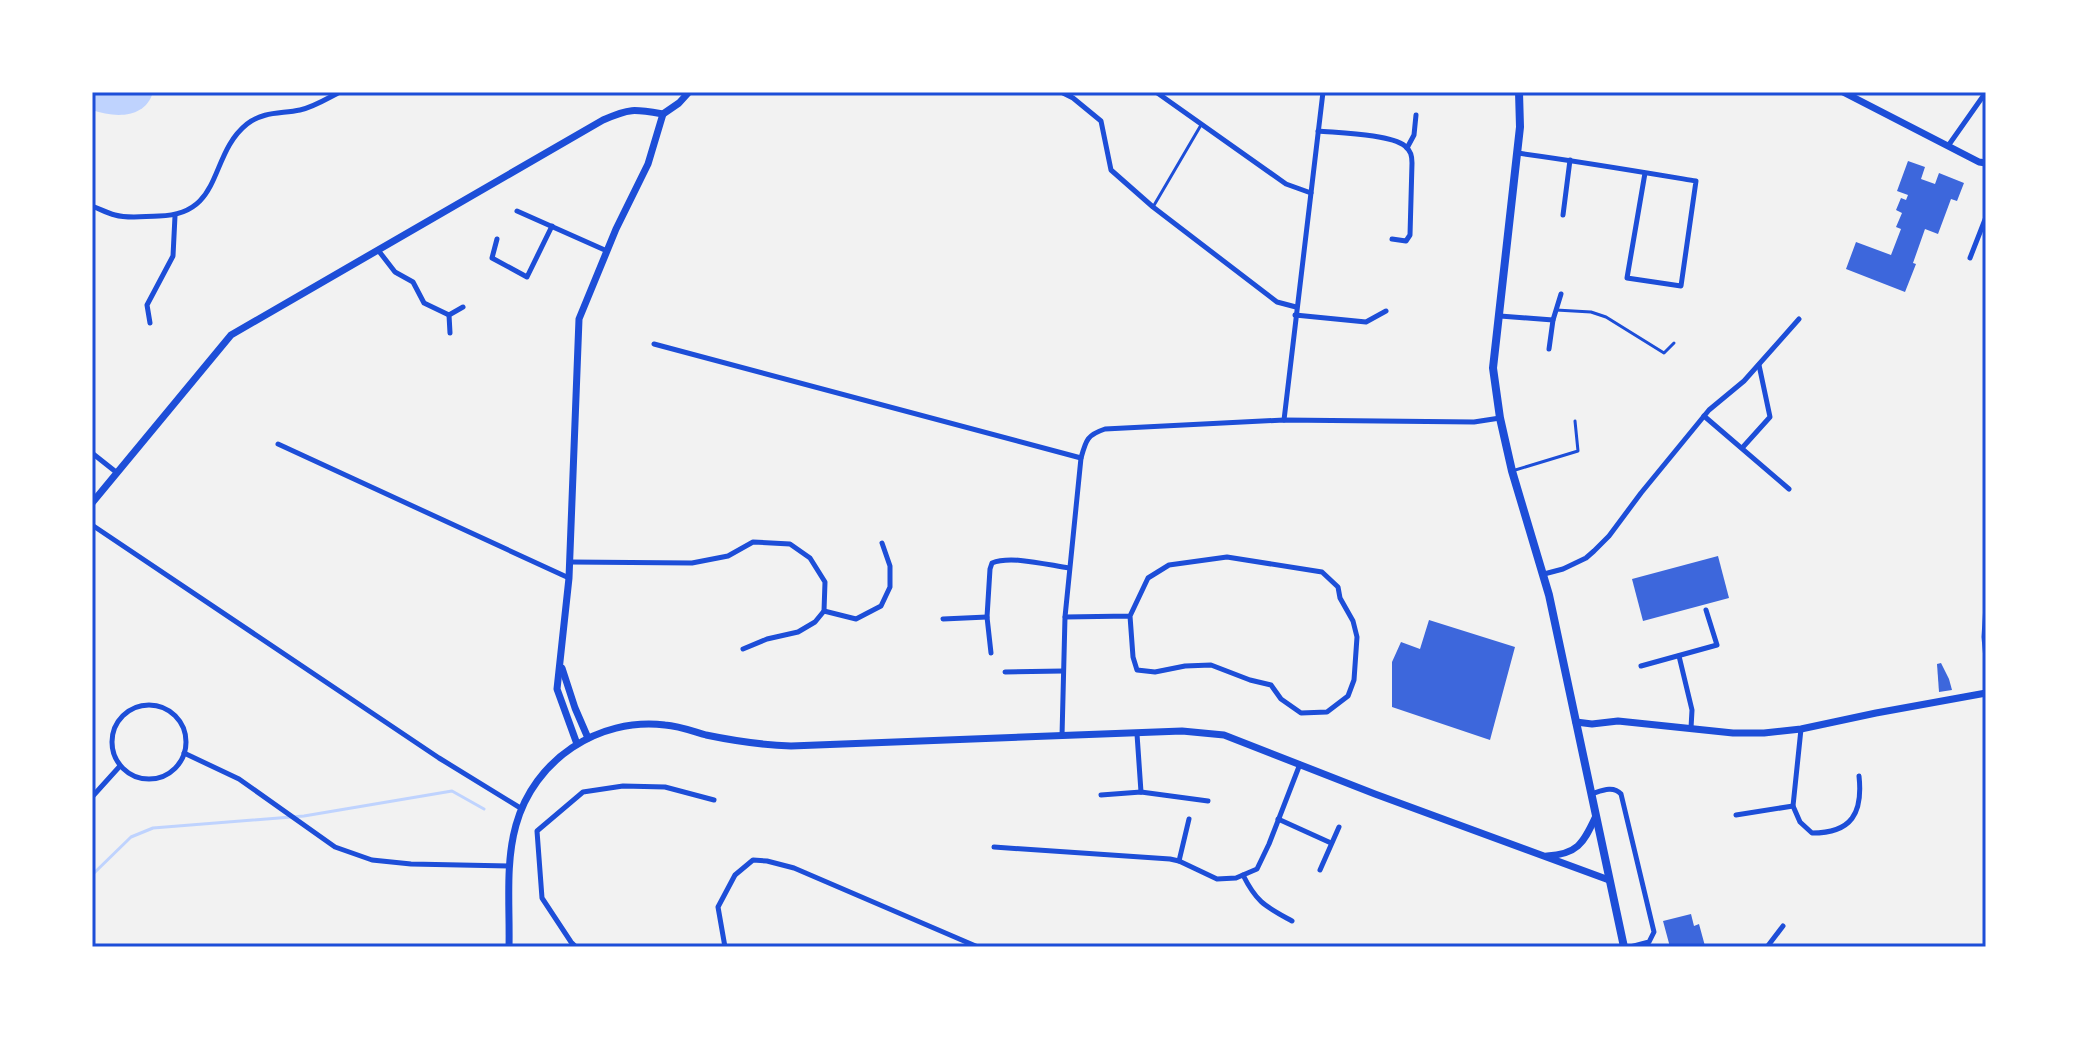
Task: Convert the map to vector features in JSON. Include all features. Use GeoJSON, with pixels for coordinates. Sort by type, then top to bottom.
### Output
{"type":"FeatureCollection","features":[{"type":"Feature","properties":{"kind":"main road"},"geometry":{"type":"LineString","coordinates":[[1519,92],[1520,127],[1493,368],[1512,471],[1543,575],[1595,818],[1627,947]]}},
{"type":"Feature","properties":{"kind":"street"},"geometry":{"type":"LineString","coordinates":[[92,206],[123,216],[175,216],[188,211],[200,203],[235,138],[246,125],[264,115],[303,110],[340,92]]}},
{"type":"Feature","properties":{"kind":"street"},"geometry":{"type":"LineString","coordinates":[[577,744],[557,689],[570,562],[579,319],[648,164],[663,114],[689,92]]}},
{"type":"Feature","properties":{"kind":"street"},"geometry":{"type":"LineString","coordinates":[[1156,92],[1286,184],[1311,193]]}},
{"type":"Feature","properties":{"kind":"street"},"geometry":{"type":"LineString","coordinates":[[1284,420],[1323,92]]}},
{"type":"Feature","properties":{"kind":"street"},"geometry":{"type":"LineString","coordinates":[[1843,92],[1947,147],[1986,163]]}},
{"type":"Feature","properties":{"kind":"street"},"geometry":{"type":"LineString","coordinates":[[1947,147],[1986,92]]}},
{"type":"Feature","properties":{"kind":"street"},"geometry":{"type":"LineString","coordinates":[[1063,93],[1101,121],[1111,170],[1153,207],[1277,302],[1296,307]]}},
{"type":"Feature","properties":{"kind":"street"},"geometry":{"type":"LineString","coordinates":[[92,503],[231,335],[603,120],[636,109],[663,114]]}},
{"type":"Feature","properties":{"kind":"street"},"geometry":{"type":"LineString","coordinates":[[1407,148],[1414,135],[1416,115]]}},
{"type":"Feature","properties":{"kind":"street"},"geometry":{"type":"LineString","coordinates":[[1318,131],[1392,139],[1412,155],[1410,235],[1406,241],[1392,239]]}},
{"type":"Feature","properties":{"kind":"street"},"geometry":{"type":"LineString","coordinates":[[1517,152],[1696,181],[1681,286],[1627,278],[1645,173]]}},
{"type":"Feature","properties":{"kind":"street"},"geometry":{"type":"LineString","coordinates":[[1563,215],[1570,160]]}},
{"type":"Feature","properties":{"kind":"street"},"geometry":{"type":"LineString","coordinates":[[517,211],[607,251]]}},
{"type":"Feature","properties":{"kind":"street"},"geometry":{"type":"LineString","coordinates":[[150,323],[147,305],[173,256],[175,216]]}},
{"type":"Feature","properties":{"kind":"street"},"geometry":{"type":"LineString","coordinates":[[1970,258],[1986,217]]}},
{"type":"Feature","properties":{"kind":"street"},"geometry":{"type":"LineString","coordinates":[[497,239],[492,258],[527,277],[552,226]]}},
{"type":"Feature","properties":{"kind":"street"},"geometry":{"type":"LineString","coordinates":[[378,250],[395,272],[413,282],[424,303],[449,315]]}},
{"type":"Feature","properties":{"kind":"street"},"geometry":{"type":"LineString","coordinates":[[1549,349],[1561,294]]}},
{"type":"Feature","properties":{"kind":"street"},"geometry":{"type":"LineString","coordinates":[[449,315],[463,307]]}},
{"type":"Feature","properties":{"kind":"street"},"geometry":{"type":"LineString","coordinates":[[1295,315],[1366,322],[1386,311]]}},
{"type":"Feature","properties":{"kind":"street"},"geometry":{"type":"LineString","coordinates":[[449,315],[450,333]]}},
{"type":"Feature","properties":{"kind":"street"},"geometry":{"type":"LineString","coordinates":[[1499,316],[1553,320]]}},
{"type":"Feature","properties":{"kind":"street"},"geometry":{"type":"LineString","coordinates":[[1543,575],[1586,558],[1609,536],[1704,416],[1744,381],[1799,319]]}},
{"type":"Feature","properties":{"kind":"street"},"geometry":{"type":"LineString","coordinates":[[654,344],[1081,458]]}},
{"type":"Feature","properties":{"kind":"street"},"geometry":{"type":"LineString","coordinates":[[1743,447],[1770,417],[1759,364]]}},
{"type":"Feature","properties":{"kind":"street"},"geometry":{"type":"LineString","coordinates":[[1704,416],[1789,489]]}},
{"type":"Feature","properties":{"kind":"street"},"geometry":{"type":"LineString","coordinates":[[1062,737],[1069,568],[1081,458],[1086,440],[1095,432],[1284,420],[1474,422],[1500,418]]}},
{"type":"Feature","properties":{"kind":"street"},"geometry":{"type":"LineString","coordinates":[[278,444],[569,578]]}},
{"type":"Feature","properties":{"kind":"street"},"geometry":{"type":"LineString","coordinates":[[92,453],[116,472]]}},
{"type":"Feature","properties":{"kind":"street"},"geometry":{"type":"LineString","coordinates":[[92,525],[439,758],[522,809]]}},
{"type":"Feature","properties":{"kind":"street"},"geometry":{"type":"LineString","coordinates":[[570,562],[692,563],[728,556],[753,542],[790,544],[810,558],[825,582],[824,611],[815,622],[798,632],[767,639],[743,649]]}},
{"type":"Feature","properties":{"kind":"street"},"geometry":{"type":"LineString","coordinates":[[824,611],[856,619],[881,606],[890,587],[890,566],[882,543]]}},
{"type":"Feature","properties":{"kind":"street"},"geometry":{"type":"LineString","coordinates":[[1227,557],[1322,572],[1338,587],[1340,598],[1353,621],[1357,637],[1354,680],[1348,696],[1327,712],[1301,713],[1281,699],[1271,685],[1211,665],[1155,672],[1137,670],[1130,616],[1148,578],[1169,565],[1227,557]]}},
{"type":"Feature","properties":{"kind":"street"},"geometry":{"type":"LineString","coordinates":[[991,653],[987,617],[992,563],[999,560],[1020,561],[1069,568]]}},
{"type":"Feature","properties":{"kind":"street"},"geometry":{"type":"LineString","coordinates":[[1986,605],[1986,659]]}},
{"type":"Feature","properties":{"kind":"street"},"geometry":{"type":"LineString","coordinates":[[1641,666],[1717,645],[1706,610]]}},
{"type":"Feature","properties":{"kind":"street"},"geometry":{"type":"LineString","coordinates":[[1065,617],[1130,616]]}},
{"type":"Feature","properties":{"kind":"street"},"geometry":{"type":"LineString","coordinates":[[943,619],[987,617]]}},
{"type":"Feature","properties":{"kind":"street"},"geometry":{"type":"LineString","coordinates":[[1679,656],[1692,710],[1691,728]]}},
{"type":"Feature","properties":{"kind":"street"},"geometry":{"type":"LineString","coordinates":[[560,662],[588,738]]}},
{"type":"Feature","properties":{"kind":"street"},"geometry":{"type":"LineString","coordinates":[[1005,672],[1063,671]]}},
{"type":"Feature","properties":{"kind":"street"},"geometry":{"type":"LineString","coordinates":[[1576,722],[1618,721],[1733,733],[1801,729],[1986,693],[1986,700]]}},
{"type":"Feature","properties":{"kind":"street"},"geometry":{"type":"LineString","coordinates":[[156,706],[177,718],[186,741],[184,753],[171,772],[149,779],[137,777],[120,766],[113,752],[115,728],[122,717],[132,710],[156,706]]}},
{"type":"Feature","properties":{"kind":"street"},"geometry":{"type":"LineString","coordinates":[[509,947],[510,866],[515,826],[534,784],[549,766],[577,744],[614,728],[635,725],[662,724],[751,744],[775,745],[1182,731],[1224,735],[1609,880]]}},
{"type":"Feature","properties":{"kind":"street"},"geometry":{"type":"LineString","coordinates":[[1801,729],[1793,806],[1800,822],[1812,833],[1829,833],[1844,827],[1854,818],[1859,804],[1859,776]]}},
{"type":"Feature","properties":{"kind":"street"},"geometry":{"type":"LineString","coordinates":[[1137,734],[1141,792]]}},
{"type":"Feature","properties":{"kind":"street"},"geometry":{"type":"LineString","coordinates":[[184,753],[239,779],[335,847],[360,856],[411,864],[510,866]]}},
{"type":"Feature","properties":{"kind":"street"},"geometry":{"type":"LineString","coordinates":[[994,847],[1179,861],[1217,879],[1236,878],[1257,869],[1300,764]]}},
{"type":"Feature","properties":{"kind":"street"},"geometry":{"type":"LineString","coordinates":[[92,797],[120,766]]}},
{"type":"Feature","properties":{"kind":"street"},"geometry":{"type":"LineString","coordinates":[[576,947],[542,898],[537,831],[583,792],[623,786],[665,787],[714,800]]}},
{"type":"Feature","properties":{"kind":"street"},"geometry":{"type":"LineString","coordinates":[[1590,794],[1612,788],[1621,794],[1654,932],[1649,942],[1627,947]]}},
{"type":"Feature","properties":{"kind":"street"},"geometry":{"type":"LineString","coordinates":[[1101,795],[1141,792],[1208,801]]}},
{"type":"Feature","properties":{"kind":"street"},"geometry":{"type":"LineString","coordinates":[[1736,815],[1793,806]]}},
{"type":"Feature","properties":{"kind":"street"},"geometry":{"type":"LineString","coordinates":[[1541,856],[1560,855],[1575,849],[1586,837],[1595,818]]}},
{"type":"Feature","properties":{"kind":"street"},"geometry":{"type":"LineString","coordinates":[[1179,861],[1189,819]]}},
{"type":"Feature","properties":{"kind":"street"},"geometry":{"type":"LineString","coordinates":[[1278,819],[1331,843]]}},
{"type":"Feature","properties":{"kind":"street"},"geometry":{"type":"LineString","coordinates":[[1320,870],[1339,827]]}},
{"type":"Feature","properties":{"kind":"street"},"geometry":{"type":"LineString","coordinates":[[725,947],[718,907],[735,875],[753,860],[794,868],[978,947]]}},
{"type":"Feature","properties":{"kind":"street"},"geometry":{"type":"LineString","coordinates":[[1243,875],[1254,896],[1265,907],[1292,921]]}},
{"type":"Feature","properties":{"kind":"street"},"geometry":{"type":"LineString","coordinates":[[1767,947],[1783,926]]}},
{"type":"Feature","properties":{"kind":"lane"},"geometry":{"type":"LineString","coordinates":[[1153,207],[1201,125]]}},
{"type":"Feature","properties":{"kind":"lane"},"geometry":{"type":"LineString","coordinates":[[1556,310],[1591,312],[1606,317],[1664,353],[1674,343]]}},
{"type":"Feature","properties":{"kind":"lane"},"geometry":{"type":"LineString","coordinates":[[1512,471],[1578,451],[1575,421]]}},
{"type":"Feature","properties":{"kind":"water"},"geometry":{"type":"Polygon","coordinates":[[[92,92],[153,92],[149,101],[136,112],[119,115],[92,110],[92,92]]]}},
{"type":"Feature","properties":{"kind":"building"},"geometry":{"type":"Polygon","coordinates":[[[1908,161],[1925,167],[1921,179],[1935,184],[1939,173],[1964,183],[1957,201],[1951,199],[1938,234],[1925,229],[1905,292],[1846,269],[1856,242],[1891,255],[1901,229],[1896,227],[1902,213],[1896,210],[1901,198],[1906,200],[1908,195],[1897,191],[1908,161]]]}},
{"type":"Feature","properties":{"kind":"building"},"geometry":{"type":"Polygon","coordinates":[[[1718,556],[1729,598],[1643,621],[1632,579],[1718,556]]]}},
{"type":"Feature","properties":{"kind":"building"},"geometry":{"type":"Polygon","coordinates":[[[1429,620],[1515,647],[1490,740],[1392,707],[1392,662],[1401,642],[1420,649],[1429,620]]]}},
{"type":"Feature","properties":{"kind":"building"},"geometry":{"type":"Polygon","coordinates":[[[1941,663],[1952,690],[1939,692],[1937,664],[1941,663]]]}},
{"type":"Feature","properties":{"kind":"building"},"geometry":{"type":"Polygon","coordinates":[[[1691,914],[1694,926],[1699,924],[1705,946],[1670,947],[1663,921],[1691,914]]]}},
{"type":"Feature","properties":{"kind":"waterway"},"geometry":{"type":"LineString","coordinates":[[92,875],[131,837],[153,828],[304,816],[452,791],[484,809]]}}]}
